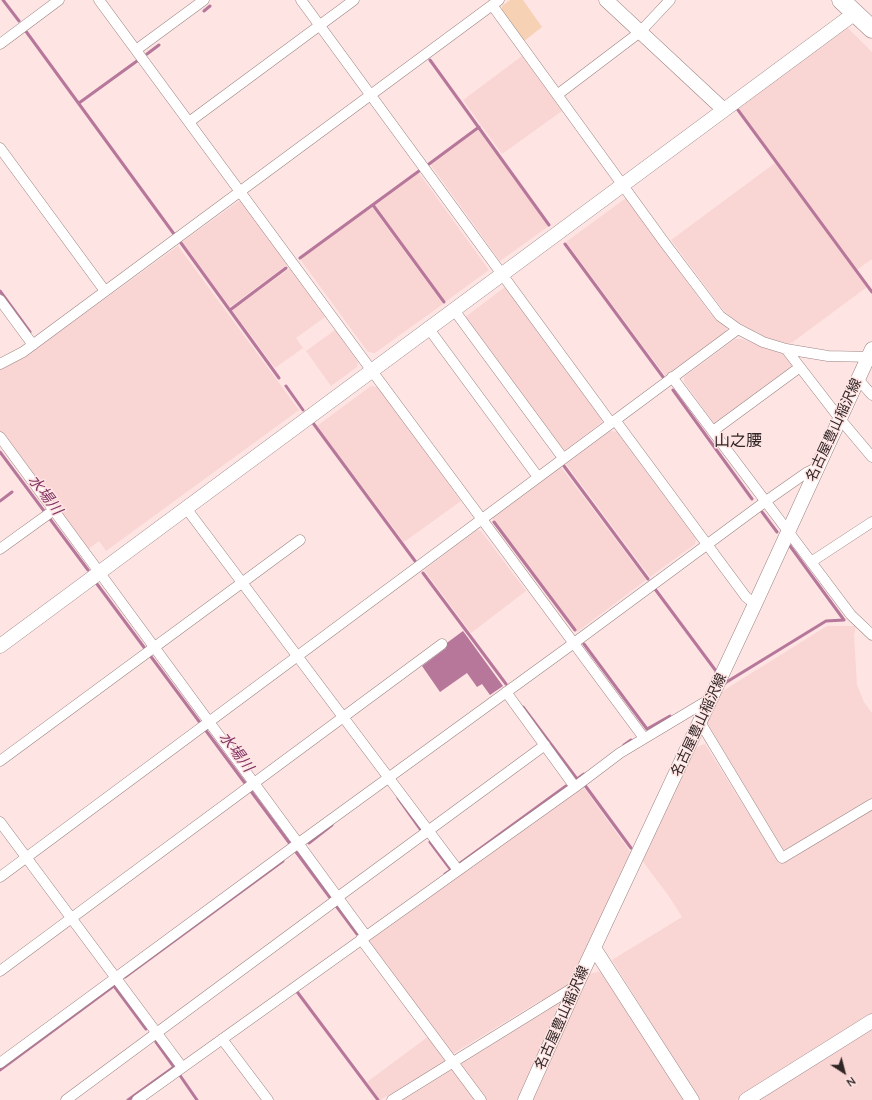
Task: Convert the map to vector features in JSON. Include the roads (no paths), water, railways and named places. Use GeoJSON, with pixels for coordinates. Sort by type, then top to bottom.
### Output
{"type":"FeatureCollection","features":[{"type":"Feature","properties":{"kind":"highway"},"geometry":{"type":"LineString","coordinates":[[840,0],[872,19]]}},
{"type":"Feature","properties":{"kind":"highway"},"geometry":{"type":"LineString","coordinates":[[853,7],[872,29]]}},
{"type":"Feature","properties":{"kind":"street"},"geometry":{"type":"LineString","coordinates":[[0,44],[59,0]]}},
{"type":"Feature","properties":{"kind":"street"},"geometry":{"type":"LineString","coordinates":[[99,0],[644,738]]}},
{"type":"Feature","properties":{"kind":"street"},"geometry":{"type":"LineString","coordinates":[[136,50],[204,0]]}},
{"type":"Feature","properties":{"kind":"street"},"geometry":{"type":"LineString","coordinates":[[301,0],[502,274],[613,422],[746,597],[755,604]]}},
{"type":"Feature","properties":{"kind":"street"},"geometry":{"type":"LineString","coordinates":[[189,122],[354,0]]}},
{"type":"Feature","properties":{"kind":"street"},"geometry":{"type":"LineString","coordinates":[[606,0],[724,110]]}},
{"type":"Feature","properties":{"kind":"street"},"geometry":{"type":"LineString","coordinates":[[557,95],[640,32],[670,0]]}},
{"type":"Feature","properties":{"kind":"street"},"geometry":{"type":"LineString","coordinates":[[0,364],[33,345],[495,3],[557,95],[720,316],[738,329],[763,342],[786,349],[828,356],[871,354]]}},
{"type":"Feature","properties":{"kind":"street"},"geometry":{"type":"LineString","coordinates":[[0,646],[724,110],[853,7]]}},
{"type":"Feature","properties":{"kind":"street"},"geometry":{"type":"LineString","coordinates":[[0,148],[105,291]]}},
{"type":"Feature","properties":{"kind":"street"},"geometry":{"type":"LineString","coordinates":[[0,300],[33,345]]}},
{"type":"Feature","properties":{"kind":"street"},"geometry":{"type":"LineString","coordinates":[[454,310],[564,458]]}},
{"type":"Feature","properties":{"kind":"street"},"geometry":{"type":"LineString","coordinates":[[428,329],[538,477]]}},
{"type":"Feature","properties":{"kind":"street"},"geometry":{"type":"LineString","coordinates":[[0,877],[738,329]]}},
{"type":"Feature","properties":{"kind":"street"},"geometry":{"type":"LineString","coordinates":[[786,349],[840,419],[872,457]]}},
{"type":"Feature","properties":{"kind":"street","name":"名古屋豊山稲沢線"},"geometry":{"type":"LineString","coordinates":[[525,1100],[576,986],[755,604],[858,379],[871,354]]}},
{"type":"Feature","properties":{"kind":"street"},"geometry":{"type":"LineString","coordinates":[[713,431],[800,367]]}},
{"type":"Feature","properties":{"kind":"street"},"geometry":{"type":"LineString","coordinates":[[672,378],[851,615],[872,635]]}},
{"type":"Feature","properties":{"kind":"street"},"geometry":{"type":"LineString","coordinates":[[858,379],[872,395]]}},
{"type":"Feature","properties":{"kind":"street"},"geometry":{"type":"LineString","coordinates":[[0,437],[49,513],[99,572],[150,650],[294,846],[336,900],[481,1100]]}},
{"type":"Feature","properties":{"kind":"street"},"geometry":{"type":"LineString","coordinates":[[0,1063],[766,501],[806,473],[818,467]]}},
{"type":"Feature","properties":{"kind":"street"},"geometry":{"type":"LineString","coordinates":[[186,508],[458,870]]}},
{"type":"Feature","properties":{"kind":"street"},"geometry":{"type":"LineString","coordinates":[[0,549],[49,513]]}},
{"type":"Feature","properties":{"kind":"street"},"geometry":{"type":"LineString","coordinates":[[811,562],[872,522]]}},
{"type":"Feature","properties":{"kind":"street"},"geometry":{"type":"LineString","coordinates":[[0,761],[300,540]]}},
{"type":"Feature","properties":{"kind":"street"},"geometry":{"type":"LineString","coordinates":[[0,971],[442,644]]}},
{"type":"Feature","properties":{"kind":"street"},"geometry":{"type":"LineString","coordinates":[[506,692],[575,787]]}},
{"type":"Feature","properties":{"kind":"street"},"geometry":{"type":"LineString","coordinates":[[137,1100],[575,787],[620,753],[710,699]]}},
{"type":"Feature","properties":{"kind":"street"},"geometry":{"type":"LineString","coordinates":[[700,722],[782,858],[872,804]]}},
{"type":"Feature","properties":{"kind":"street"},"geometry":{"type":"LineString","coordinates":[[66,1100],[545,745]]}},
{"type":"Feature","properties":{"kind":"street"},"geometry":{"type":"LineString","coordinates":[[0,822],[182,1067]]}},
{"type":"Feature","properties":{"kind":"street"},"geometry":{"type":"LineString","coordinates":[[594,948],[692,1100]]}},
{"type":"Feature","properties":{"kind":"street"},"geometry":{"type":"LineString","coordinates":[[392,1100],[576,986]]}},
{"type":"Feature","properties":{"kind":"street"},"geometry":{"type":"LineString","coordinates":[[746,1100],[872,1021]]}},
{"type":"Feature","properties":{"kind":"street"},"geometry":{"type":"LineString","coordinates":[[222,1039],[268,1100]]}},
{"type":"Feature","properties":{"kind":"waterway"},"geometry":{"type":"LineString","coordinates":[[3,0],[19,21]]}},
{"type":"Feature","properties":{"kind":"waterway"},"geometry":{"type":"LineString","coordinates":[[204,11],[210,6]]}},
{"type":"Feature","properties":{"kind":"waterway"},"geometry":{"type":"LineString","coordinates":[[25,30],[174,234]]}},
{"type":"Feature","properties":{"kind":"waterway"},"geometry":{"type":"LineString","coordinates":[[147,54],[159,45]]}},
{"type":"Feature","properties":{"kind":"waterway"},"geometry":{"type":"LineString","coordinates":[[430,60],[549,225]]}},
{"type":"Feature","properties":{"kind":"waterway"},"geometry":{"type":"LineString","coordinates":[[79,103],[137,61]]}},
{"type":"Feature","properties":{"kind":"waterway"},"geometry":{"type":"LineString","coordinates":[[738,110],[872,292]]}},
{"type":"Feature","properties":{"kind":"waterway"},"geometry":{"type":"LineString","coordinates":[[429,164],[479,127]]}},
{"type":"Feature","properties":{"kind":"waterway"},"geometry":{"type":"LineString","coordinates":[[300,258],[419,171]]}},
{"type":"Feature","properties":{"kind":"waterway"},"geometry":{"type":"LineString","coordinates":[[373,205],[444,302]]}},
{"type":"Feature","properties":{"kind":"waterway"},"geometry":{"type":"LineString","coordinates":[[181,243],[279,378]]}},
{"type":"Feature","properties":{"kind":"waterway"},"geometry":{"type":"LineString","coordinates":[[565,244],[663,377]]}},
{"type":"Feature","properties":{"kind":"waterway"},"geometry":{"type":"LineString","coordinates":[[230,310],[286,268]]}},
{"type":"Feature","properties":{"kind":"waterway"},"geometry":{"type":"LineString","coordinates":[[0,291],[30,332]]}},
{"type":"Feature","properties":{"kind":"waterway"},"geometry":{"type":"LineString","coordinates":[[286,386],[303,410]]}},
{"type":"Feature","properties":{"kind":"waterway"},"geometry":{"type":"LineString","coordinates":[[673,390],[752,499]]}},
{"type":"Feature","properties":{"kind":"waterway"},"geometry":{"type":"LineString","coordinates":[[313,423],[415,561]]}},
{"type":"Feature","properties":{"kind":"waterway","name":"水場川"},"geometry":{"type":"LineString","coordinates":[[0,452],[88,570]]}},
{"type":"Feature","properties":{"kind":"waterway"},"geometry":{"type":"LineString","coordinates":[[564,466],[648,579]]}},
{"type":"Feature","properties":{"kind":"waterway"},"geometry":{"type":"LineString","coordinates":[[0,501],[12,492]]}},
{"type":"Feature","properties":{"kind":"waterway"},"geometry":{"type":"LineString","coordinates":[[762,512],[777,532]]}},
{"type":"Feature","properties":{"kind":"waterway"},"geometry":{"type":"LineString","coordinates":[[494,522],[575,630]]}},
{"type":"Feature","properties":{"kind":"waterway"},"geometry":{"type":"LineString","coordinates":[[790,546],[844,620]]}},
{"type":"Feature","properties":{"kind":"waterway"},"geometry":{"type":"LineString","coordinates":[[423,573],[506,684]]}},
{"type":"Feature","properties":{"kind":"waterway","name":"水場川"},"geometry":{"type":"LineString","coordinates":[[97,584],[357,934]]}},
{"type":"Feature","properties":{"kind":"waterway"},"geometry":{"type":"LineString","coordinates":[[655,589],[716,671]]}},
{"type":"Feature","properties":{"kind":"waterway"},"geometry":{"type":"LineString","coordinates":[[725,683],[826,621],[844,620]]}},
{"type":"Feature","properties":{"kind":"waterway"},"geometry":{"type":"LineString","coordinates":[[584,644],[647,729],[670,716]]}},
{"type":"Feature","properties":{"kind":"waterway"},"geometry":{"type":"LineString","coordinates":[[523,707],[577,779],[584,774]]}},
{"type":"Feature","properties":{"kind":"waterway"},"geometry":{"type":"LineString","coordinates":[[624,745],[631,740]]}},
{"type":"Feature","properties":{"kind":"waterway"},"geometry":{"type":"LineString","coordinates":[[584,784],[631,848]]}},
{"type":"Feature","properties":{"kind":"waterway"},"geometry":{"type":"LineString","coordinates":[[459,864],[566,786]]}},
{"type":"Feature","properties":{"kind":"waterway"},"geometry":{"type":"LineString","coordinates":[[398,798],[420,829]]}},
{"type":"Feature","properties":{"kind":"waterway"},"geometry":{"type":"LineString","coordinates":[[309,843],[332,825]]}},
{"type":"Feature","properties":{"kind":"waterway"},"geometry":{"type":"LineString","coordinates":[[430,842],[451,870],[445,874]]}},
{"type":"Feature","properties":{"kind":"waterway"},"geometry":{"type":"LineString","coordinates":[[125,977],[283,861]]}},
{"type":"Feature","properties":{"kind":"waterway"},"geometry":{"type":"LineString","coordinates":[[0,1070],[115,985]]}},
{"type":"Feature","properties":{"kind":"waterway"},"geometry":{"type":"LineString","coordinates":[[114,986],[146,1029]]}},
{"type":"Feature","properties":{"kind":"waterway"},"geometry":{"type":"LineString","coordinates":[[295,989],[378,1100]]}},
{"type":"Feature","properties":{"kind":"waterway"},"geometry":{"type":"LineString","coordinates":[[128,1100],[174,1067],[156,1042]]}},
{"type":"Feature","properties":{"kind":"waterway"},"geometry":{"type":"LineString","coordinates":[[179,1074],[197,1100]]}},
{"type":"Feature","properties":{"kind":"district","name":"山之腰"},"geometry":{"type":"Point","coordinates":[738,441]}}]}
